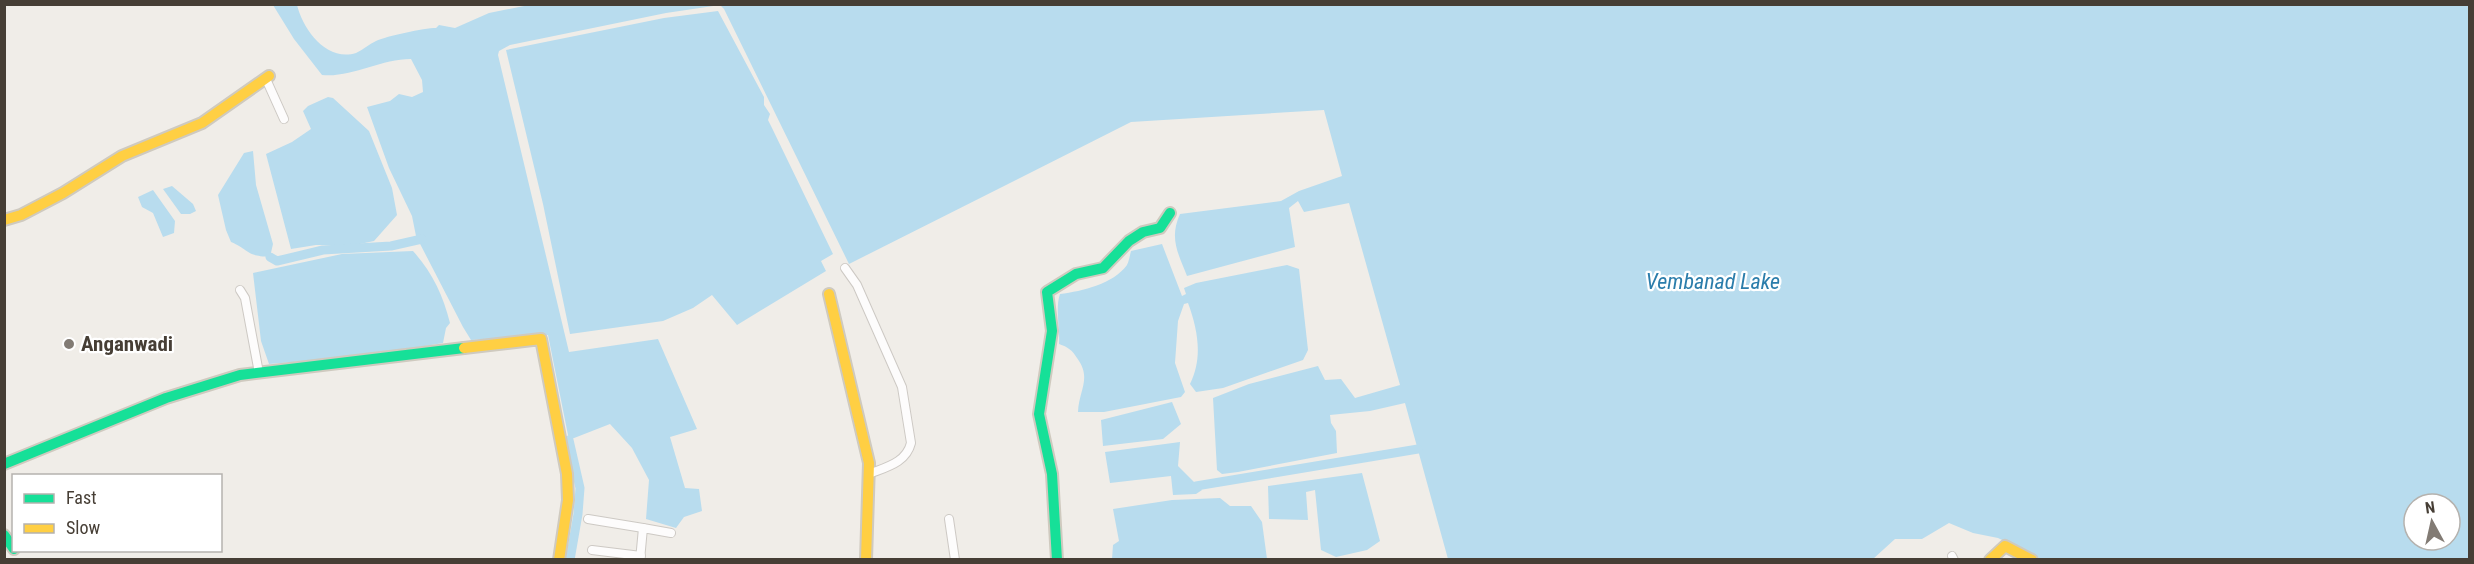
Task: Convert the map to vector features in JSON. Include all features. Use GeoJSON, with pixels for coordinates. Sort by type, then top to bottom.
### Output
{"type":"FeatureCollection","features":[{"type":"Feature","properties":{"kind":"street"},"geometry":{"type":"LineString","coordinates":[[4,220],[21,215],[63,193],[122,156],[202,123],[268,78],[284,119]]}},
{"type":"Feature","properties":{"kind":"street"},"geometry":{"type":"LineString","coordinates":[[1057,560],[1052,474],[1039,414],[1052,331],[1047,292],[1076,274],[1103,268],[1129,241],[1143,232],[1160,228],[1170,213]]}},
{"type":"Feature","properties":{"kind":"street"},"geometry":{"type":"LineString","coordinates":[[845,268],[857,285],[902,387],[912,443],[903,459],[869,474]]}},
{"type":"Feature","properties":{"kind":"street"},"geometry":{"type":"LineString","coordinates":[[240,290],[245,298],[259,373]]}},
{"type":"Feature","properties":{"kind":"street"},"geometry":{"type":"LineString","coordinates":[[829,294],[869,463],[866,560]]}},
{"type":"Feature","properties":{"kind":"street"},"geometry":{"type":"LineString","coordinates":[[4,464],[166,398],[240,375],[541,339],[567,474],[568,500],[559,560]]}},
{"type":"Feature","properties":{"kind":"street"},"geometry":{"type":"LineString","coordinates":[[588,519],[671,534]]}},
{"type":"Feature","properties":{"kind":"street"},"geometry":{"type":"LineString","coordinates":[[949,519],[955,560]]}},
{"type":"Feature","properties":{"kind":"street"},"geometry":{"type":"LineString","coordinates":[[592,550],[640,558],[643,528]]}},
{"type":"Feature","properties":{"kind":"street"},"geometry":{"type":"LineString","coordinates":[[1990,560],[2005,546],[2032,560]]}},
{"type":"Feature","properties":{"kind":"water","name":"Vembanad Lake"},"geometry":{"type":"Polygon","coordinates":[[[534,4],[2469,5],[2469,559],[2041,559],[1998,538],[1973,533],[1949,523],[1922,539],[1895,539],[1873,559],[1448,559],[1405,403],[1370,411],[1330,415],[1331,423],[1336,431],[1337,453],[1238,472],[1222,474],[1217,470],[1213,398],[1249,384],[1318,366],[1325,380],[1341,379],[1355,398],[1400,385],[1349,203],[1304,212],[1298,201],[1289,208],[1295,247],[1187,276],[1178,253],[1175,231],[1180,214],[1281,201],[1299,191],[1342,176],[1324,110],[1131,122],[849,264],[720,5],[666,13],[510,45],[499,51],[498,55],[569,352],[658,339],[697,429],[670,437],[685,488],[699,489],[702,511],[684,517],[676,528],[646,519],[649,480],[632,448],[610,424],[569,440],[548,335],[471,340],[463,327],[416,236],[412,216],[389,168],[367,107],[390,101],[399,94],[412,97],[423,92],[422,80],[411,59],[388,62],[344,74],[322,75],[294,39],[273,5],[297,5],[310,33],[326,48],[345,55],[356,53],[376,41],[397,35],[436,28],[439,25],[455,28],[489,13],[534,4]]]}},
{"type":"Feature","properties":{"kind":"water"},"geometry":{"type":"Polygon","coordinates":[[[718,11],[764,97],[764,105],[770,114],[768,120],[833,254],[821,261],[826,271],[737,325],[712,295],[693,308],[663,321],[570,334],[543,204],[506,50],[664,18],[718,11]]]}},
{"type":"Feature","properties":{"kind":"water"},"geometry":{"type":"Polygon","coordinates":[[[328,97],[333,98],[369,131],[392,188],[397,215],[374,241],[355,245],[316,245],[291,249],[266,154],[292,142],[311,129],[303,111],[308,106],[328,97]]]}},
{"type":"Feature","properties":{"kind":"water"},"geometry":{"type":"Polygon","coordinates":[[[253,151],[256,185],[273,244],[270,257],[252,254],[231,242],[218,195],[244,153],[253,151]]]}},
{"type":"Feature","properties":{"kind":"water"},"geometry":{"type":"Polygon","coordinates":[[[172,186],[193,204],[196,211],[181,214],[163,189],[172,186]]]}},
{"type":"Feature","properties":{"kind":"water"},"geometry":{"type":"Polygon","coordinates":[[[153,190],[175,221],[174,233],[163,237],[153,213],[142,207],[138,197],[153,190]]]}},
{"type":"Feature","properties":{"kind":"water"},"geometry":{"type":"Polygon","coordinates":[[[1162,244],[1182,296],[1186,294],[1184,288],[1196,283],[1287,265],[1299,269],[1308,350],[1303,360],[1223,388],[1196,392],[1190,384],[1197,364],[1198,344],[1188,303],[1184,304],[1178,321],[1175,363],[1185,392],[1181,397],[1104,412],[1078,412],[1084,372],[1073,353],[1059,344],[1060,294],[1088,289],[1106,282],[1127,265],[1131,251],[1162,244]]]}},
{"type":"Feature","properties":{"kind":"water"},"geometry":{"type":"Polygon","coordinates":[[[413,251],[431,276],[447,313],[450,323],[446,328],[443,343],[366,356],[269,364],[261,341],[253,273],[342,254],[413,251]]]}},
{"type":"Feature","properties":{"kind":"water"},"geometry":{"type":"Polygon","coordinates":[[[1172,402],[1181,424],[1163,439],[1103,446],[1101,420],[1172,402]]]}},
{"type":"Feature","properties":{"kind":"water"},"geometry":{"type":"Polygon","coordinates":[[[1180,442],[1178,466],[1202,490],[1196,494],[1173,495],[1171,476],[1110,483],[1105,452],[1180,442]]]}},
{"type":"Feature","properties":{"kind":"water"},"geometry":{"type":"Polygon","coordinates":[[[1362,473],[1380,541],[1367,550],[1336,557],[1321,550],[1315,490],[1306,492],[1308,520],[1269,519],[1268,486],[1362,473]]]}},
{"type":"Feature","properties":{"kind":"water"},"geometry":{"type":"Polygon","coordinates":[[[1220,498],[1230,506],[1251,506],[1262,522],[1267,559],[1112,559],[1113,545],[1119,541],[1113,509],[1172,500],[1220,498]]]}},
{"type":"Feature","properties":{"kind":"waterway"},"geometry":{"type":"LineString","coordinates":[[270,257],[277,261],[323,250],[391,246],[422,239]]}},
{"type":"Feature","properties":{"kind":"waterway"},"geometry":{"type":"LineString","coordinates":[[569,440],[580,488],[570,560]]}},
{"type":"Feature","properties":{"kind":"waterway"},"geometry":{"type":"LineString","coordinates":[[1196,486],[1418,449]]}},
{"type":"Feature","properties":{"kind":"traffic: fast"},"geometry":{"type":"LineString","coordinates":[[1057,560],[1052,474],[1039,414],[1052,331],[1047,292],[1076,274],[1103,268],[1129,241],[1143,232],[1160,228],[1170,213]]}},
{"type":"Feature","properties":{"kind":"traffic: fast"},"geometry":{"type":"LineString","coordinates":[[4,464],[166,398],[240,375],[464,348]]}},
{"type":"Feature","properties":{"kind":"traffic: fast"},"geometry":{"type":"LineString","coordinates":[[4,535],[12,546]]}},
{"type":"Feature","properties":{"kind":"traffic: slow"},"geometry":{"type":"LineString","coordinates":[[4,220],[21,215],[63,193],[122,156],[202,123],[269,76]]}},
{"type":"Feature","properties":{"kind":"traffic: slow"},"geometry":{"type":"LineString","coordinates":[[829,294],[869,463],[866,560]]}},
{"type":"Feature","properties":{"kind":"traffic: slow"},"geometry":{"type":"LineString","coordinates":[[464,348],[541,339],[567,474],[568,500],[559,560]]}},
{"type":"Feature","properties":{"kind":"traffic: slow"},"geometry":{"type":"LineString","coordinates":[[1990,560],[2005,546],[2032,560]]}},
{"type":"Feature","properties":{"kind":"place","name":"Anganwadi"},"geometry":{"type":"Point","coordinates":[69,344]}}]}
